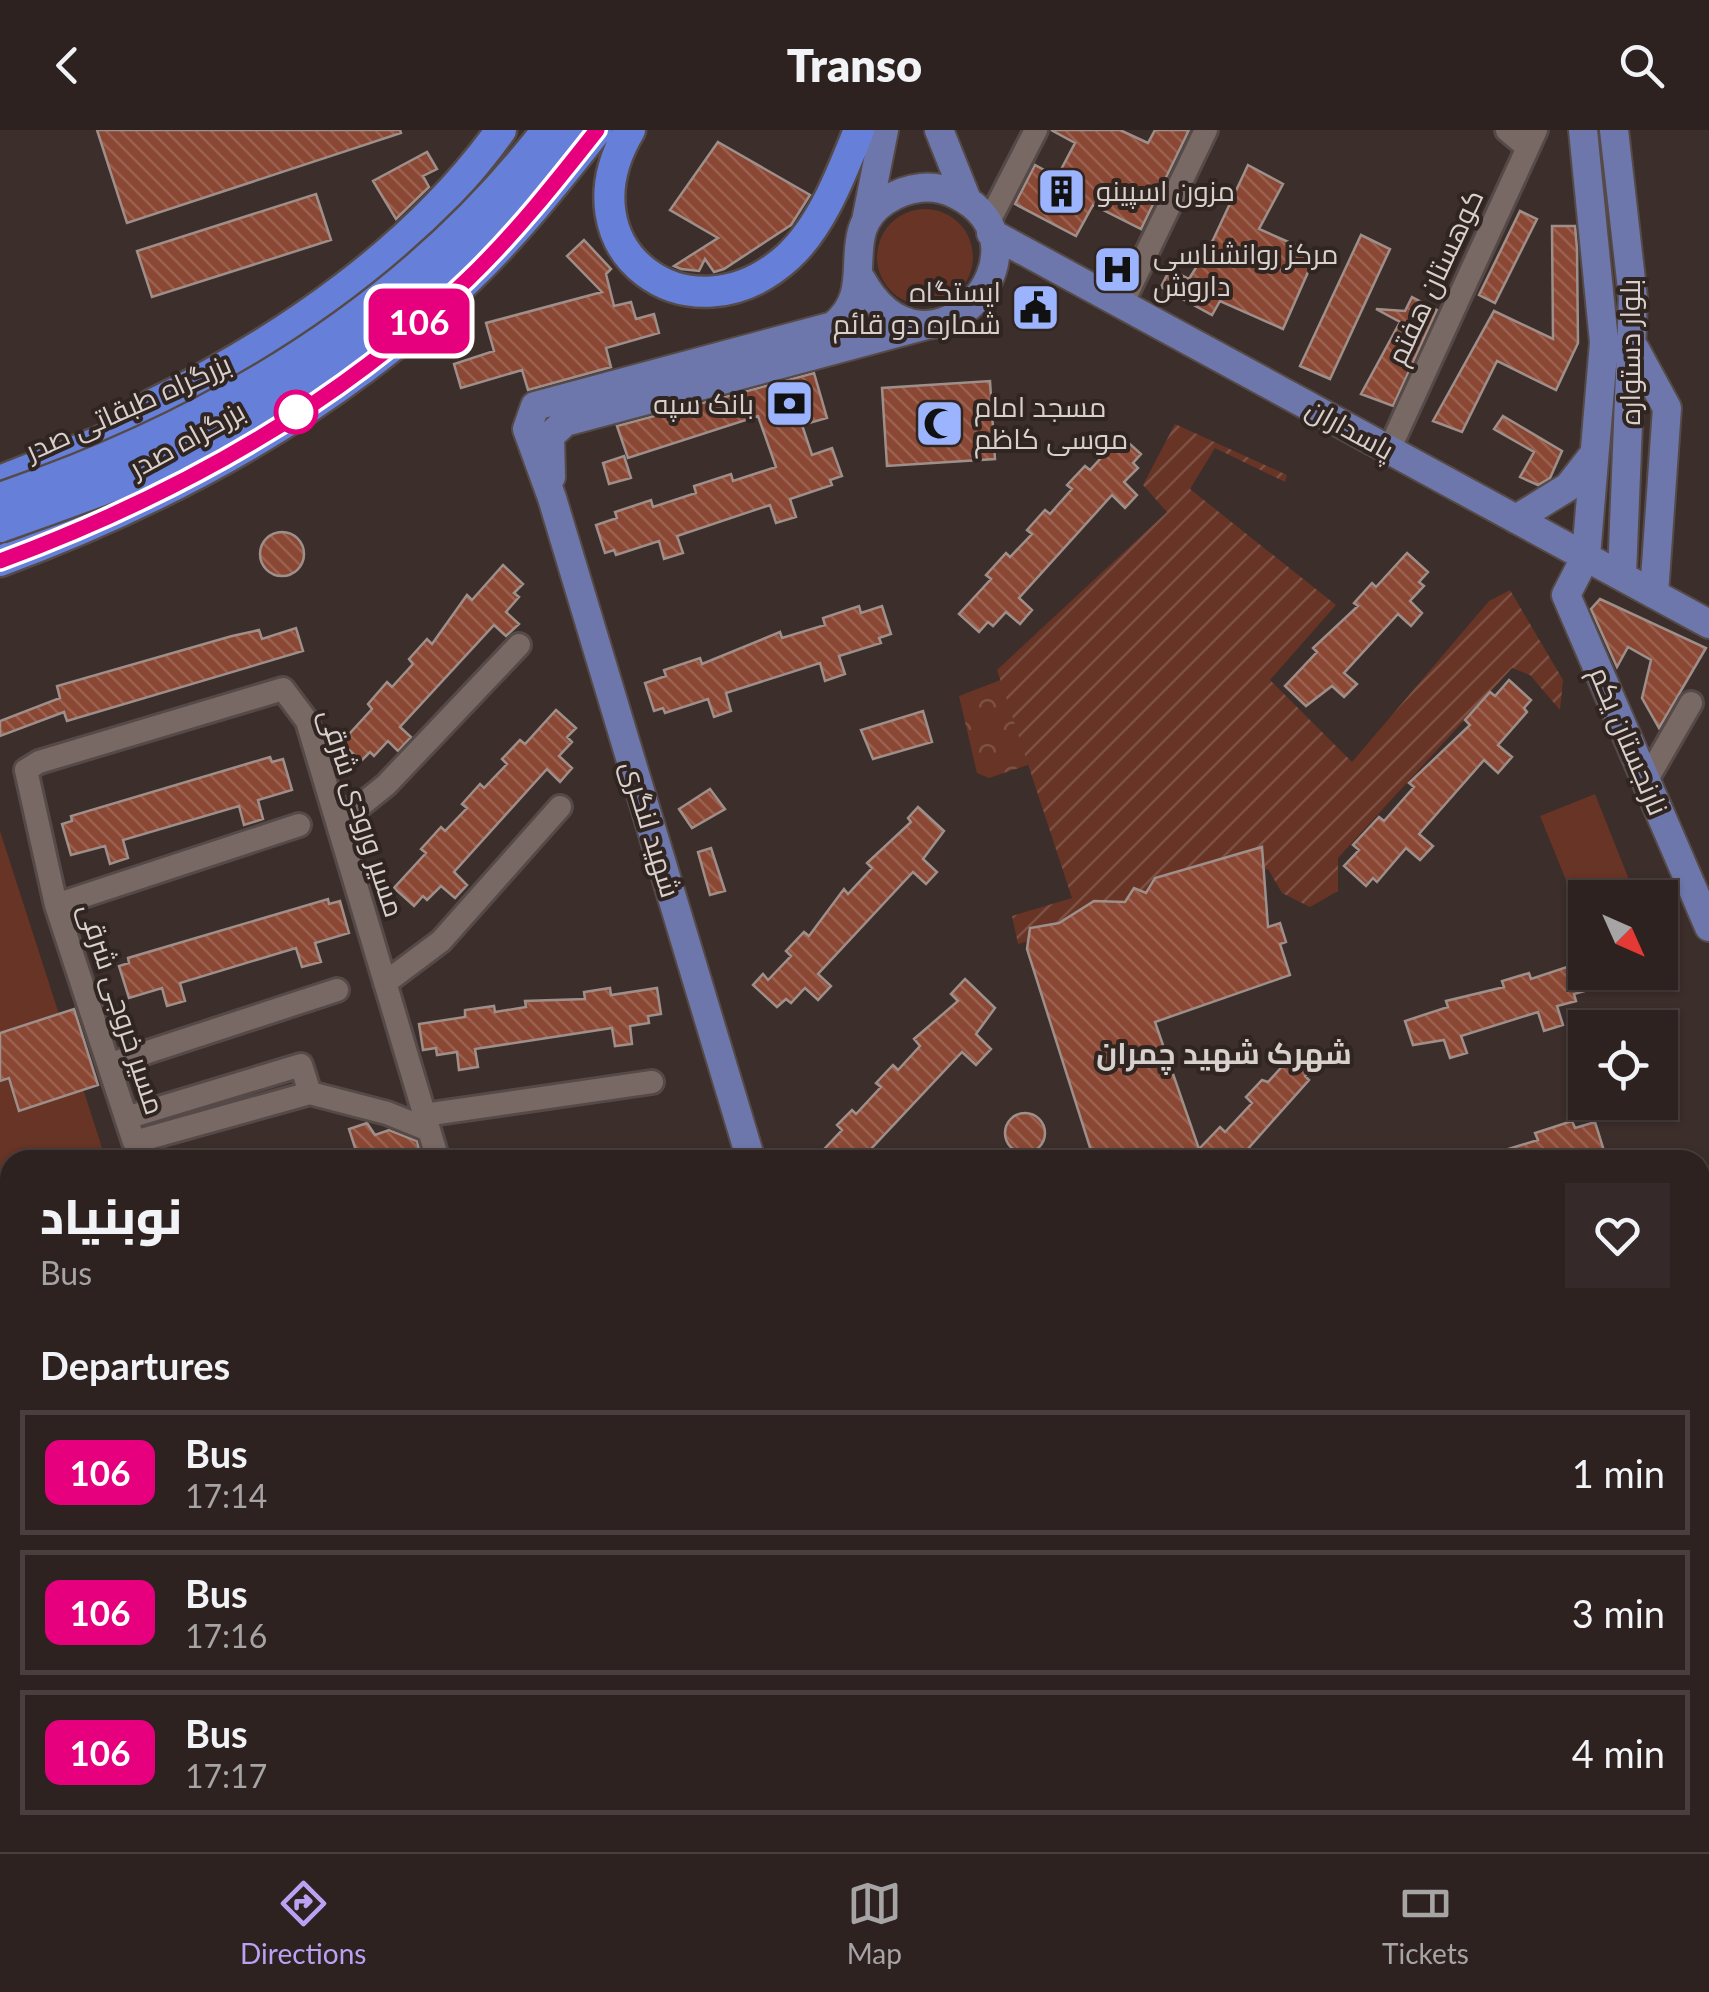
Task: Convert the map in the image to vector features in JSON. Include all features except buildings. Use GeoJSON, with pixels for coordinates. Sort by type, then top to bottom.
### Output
{"type":"FeatureCollection","features":[{"type":"Feature","properties":{"kind":"highway","name":"بزرگراه صدر"},"geometry":{"type":"LineString","coordinates":[[0,480],[204,400],[335,317],[426,241],[528,130]]}},
{"type":"Feature","properties":{"kind":"highway","name":"بزرگراه طبقاتی صدر"},"geometry":{"type":"LineString","coordinates":[[0,498],[99,462],[202,415],[290,366],[382,300],[438,252],[546,130]]}},
{"type":"Feature","properties":{"kind":"highway"},"geometry":{"type":"LineString","coordinates":[[0,528],[138,476],[228,430],[358,352],[493,235],[581,130]]}},
{"type":"Feature","properties":{"kind":"highway","name":"بزرگراه صدر"},"geometry":{"type":"LineString","coordinates":[[0,561],[124,510],[234,454],[370,363],[466,281],[532,211],[597,130]]}},
{"type":"Feature","properties":{"kind":"highway"},"geometry":{"type":"LineString","coordinates":[[630,130],[618,150],[607,196],[615,238],[642,270],[682,291],[733,292],[788,257],[823,209],[859,130]]}},
{"type":"Feature","properties":{"kind":"highway"},"geometry":{"type":"LineString","coordinates":[[0,480],[199,382],[326,301],[413,227],[497,138]]}},
{"type":"Feature","properties":{"kind":"main road"},"geometry":{"type":"LineString","coordinates":[[884,130],[858,243],[861,279],[871,298],[888,313],[929,325],[968,310],[983,294],[995,254],[989,229],[967,200],[940,130]]}},
{"type":"Feature","properties":{"kind":"main road","name":"بلوار دستواره"},"geometry":{"type":"LineString","coordinates":[[1583,130],[1604,342],[1586,556]]}},
{"type":"Feature","properties":{"kind":"main road","name":"بلوار دستواره"},"geometry":{"type":"LineString","coordinates":[[1614,130],[1633,298],[1622,575]]}},
{"type":"Feature","properties":{"kind":"main road"},"geometry":{"type":"LineString","coordinates":[[866,221],[881,203],[901,191],[924,186],[946,190],[967,200]]}},
{"type":"Feature","properties":{"kind":"main road","name":"پاسداران"},"geometry":{"type":"LineString","coordinates":[[989,229],[1709,624]]}},
{"type":"Feature","properties":{"kind":"main road"},"geometry":{"type":"LineString","coordinates":[[833,326],[851,309],[861,279]]}},
{"type":"Feature","properties":{"kind":"main road"},"geometry":{"type":"LineString","coordinates":[[833,326],[867,319],[874,330],[866,344]]}},
{"type":"Feature","properties":{"kind":"main road","name":"شهید لنگری"},"geometry":{"type":"LineString","coordinates":[[552,498],[550,436],[555,427],[929,325]]}},
{"type":"Feature","properties":{"kind":"main road","name":"شهید لنگری"},"geometry":{"type":"LineString","coordinates":[[742,1150],[552,498],[527,430],[536,406],[833,326]]}},
{"type":"Feature","properties":{"kind":"main road"},"geometry":{"type":"LineString","coordinates":[[1633,344],[1667,408],[1654,594]]}},
{"type":"Feature","properties":{"kind":"main road"},"geometry":{"type":"LineString","coordinates":[[1516,519],[1568,487],[1593,455]]}},
{"type":"Feature","properties":{"kind":"main road"},"geometry":{"type":"LineString","coordinates":[[1591,491],[1602,497],[1627,497]]}},
{"type":"Feature","properties":{"kind":"main road","name":"نارنجستان یکم"},"geometry":{"type":"LineString","coordinates":[[1586,556],[1566,595],[1709,927]]}},
{"type":"Feature","properties":{"kind":"street"},"geometry":{"type":"LineString","coordinates":[[989,229],[1036,130]]}},
{"type":"Feature","properties":{"kind":"street"},"geometry":{"type":"LineString","coordinates":[[1122,304],[1206,130]]}},
{"type":"Feature","properties":{"kind":"street"},"geometry":{"type":"LineString","coordinates":[[1507,130],[1532,139]]}},
{"type":"Feature","properties":{"kind":"street","name":"کوهستان هفتم"},"geometry":{"type":"LineString","coordinates":[[1389,450],[1532,139]]}},
{"type":"Feature","properties":{"kind":"street"},"geometry":{"type":"LineString","coordinates":[[335,813],[362,805],[386,785],[520,645]]}},
{"type":"Feature","properties":{"kind":"street","name":"مسیر ورودی شرقی"},"geometry":{"type":"LineString","coordinates":[[26,770],[39,762],[283,689],[308,721],[435,1150]]}},
{"type":"Feature","properties":{"kind":"street"},"geometry":{"type":"LineString","coordinates":[[1646,781],[1691,703]]}},
{"type":"Feature","properties":{"kind":"street","name":"مسیر خروجی شرقی"},"geometry":{"type":"LineString","coordinates":[[26,770],[56,905],[134,1142],[310,1093],[426,1122]]}},
{"type":"Feature","properties":{"kind":"street"},"geometry":{"type":"LineString","coordinates":[[385,983],[441,941],[560,807]]}},
{"type":"Feature","properties":{"kind":"street"},"geometry":{"type":"LineString","coordinates":[[56,905],[299,825]]}},
{"type":"Feature","properties":{"kind":"street"},"geometry":{"type":"LineString","coordinates":[[111,1064],[338,990]]}},
{"type":"Feature","properties":{"kind":"street"},"geometry":{"type":"LineString","coordinates":[[426,1122],[652,1082]]}},
{"type":"Feature","properties":{"kind":"green space"},"geometry":{"type":"Polygon","coordinates":[[[925,209],[943,213],[959,223],[969,239],[973,257],[969,275],[959,291],[943,301],[925,305],[907,301],[891,291],[881,275],[877,257],[881,239],[891,223],[907,213],[925,209]]]}},
{"type":"Feature","properties":{"kind":"green space"},"geometry":{"type":"Polygon","coordinates":[[[1175,424],[1287,475],[1285,482],[1215,448],[1190,489],[1336,605],[1270,680],[1352,762],[1489,601],[1510,590],[1563,680],[1560,710],[1530,675],[1512,668],[1338,858],[1338,891],[1310,907],[1282,893],[1268,869],[1018,944],[1012,916],[1072,898],[997,670],[1167,512],[1143,485],[1175,424]]]}},
{"type":"Feature","properties":{"kind":"green space"},"geometry":{"type":"Polygon","coordinates":[[[1021,672],[1084,746],[989,778],[977,773],[959,696],[1021,672]]]}},
{"type":"Feature","properties":{"kind":"green space"},"geometry":{"type":"Polygon","coordinates":[[[1595,794],[1629,880],[1568,880],[1568,885],[1540,816],[1595,794]]]}},
{"type":"Feature","properties":{"kind":"green space"},"geometry":{"type":"Polygon","coordinates":[[[0,831],[103,1150],[0,1150],[0,831]]]}},
{"type":"Feature","properties":{"kind":"bus line","name":"106"},"geometry":{"type":"LineString","coordinates":[[0,561],[124,510],[234,454],[370,363],[466,281],[532,211],[597,130]]}},
{"type":"Feature","properties":{"kind":"place","name":"مزون اسپینو"},"geometry":{"type":"Point","coordinates":[1061,191]}},
{"type":"Feature","properties":{"kind":"place","name":"مرکز روانشناسی داروش"},"geometry":{"type":"Point","coordinates":[1118,270]}},
{"type":"Feature","properties":{"kind":"place","name":"ایستگاه شماره دو قائم"},"geometry":{"type":"Point","coordinates":[1036,308]}},
{"type":"Feature","properties":{"kind":"place","name":"بانک سپه"},"geometry":{"type":"Point","coordinates":[789,404]}},
{"type":"Feature","properties":{"kind":"place","name":"مسجد امام موسی کاظم"},"geometry":{"type":"Point","coordinates":[939,423]}},
{"type":"Feature","properties":{"kind":"district","name":"شهرک شهید چمران"},"geometry":{"type":"Point","coordinates":[1224,1054]}}]}
